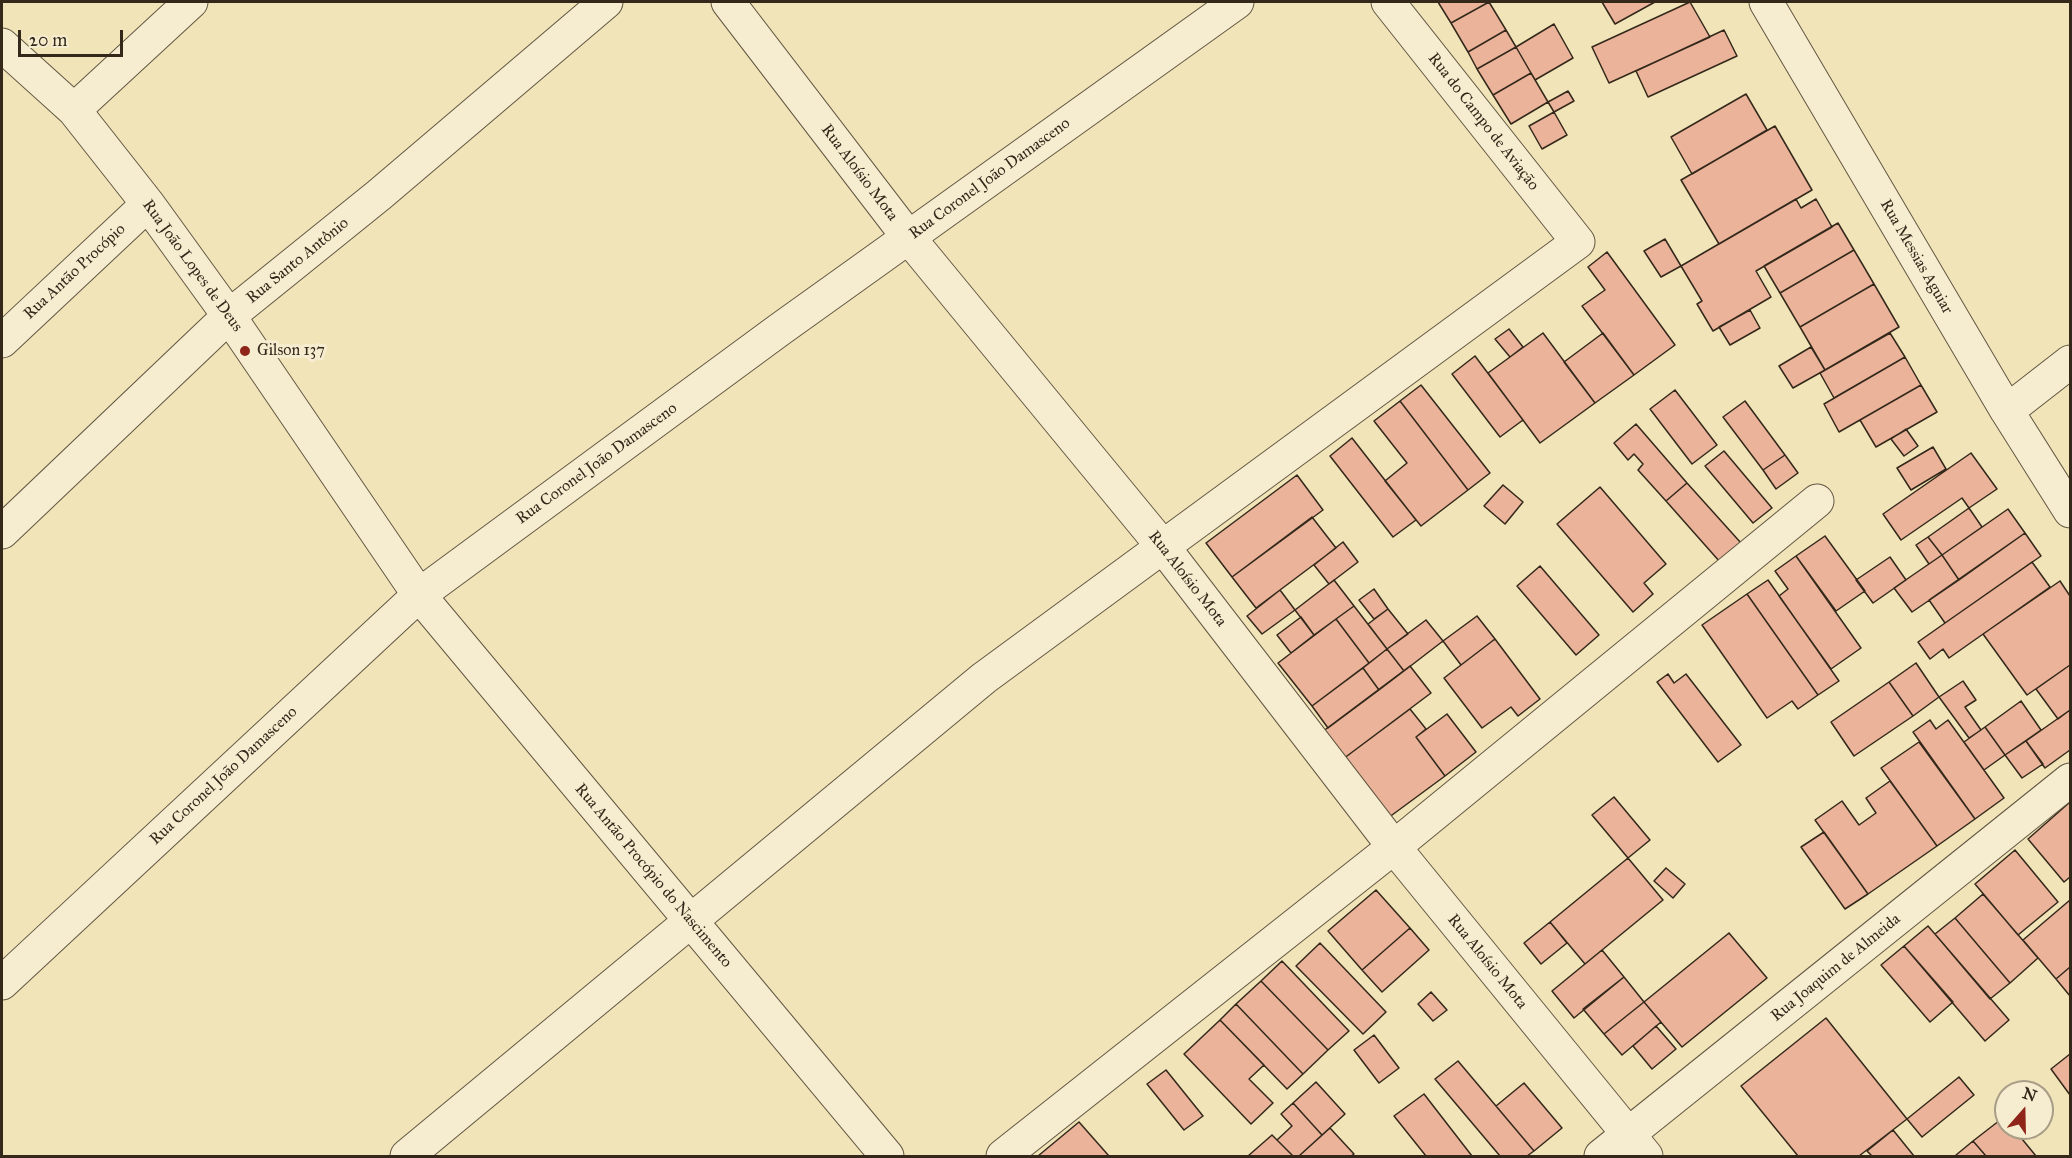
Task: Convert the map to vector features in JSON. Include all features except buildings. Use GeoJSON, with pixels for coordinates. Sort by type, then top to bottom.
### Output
{"type":"FeatureCollection","features":[{"type":"Feature","properties":{"kind":"street"},"geometry":{"type":"LineString","coordinates":[[74,110],[191,2]]}},
{"type":"Feature","properties":{"kind":"street","name":"Rua Santo Antônio"},"geometry":{"type":"LineString","coordinates":[[2,532],[229,316],[380,195],[606,2]]}},
{"type":"Feature","properties":{"kind":"street","name":"Rua Aloísio Mota"},"geometry":{"type":"LineString","coordinates":[[728,2],[909,238],[1164,548],[1394,847],[1637,1146]]}},
{"type":"Feature","properties":{"kind":"street","name":"Rua Coronel João Damasceno"},"geometry":{"type":"LineString","coordinates":[[2,983],[419,596],[779,330],[1237,2]]}},
{"type":"Feature","properties":{"kind":"street","name":"Rua do Campo de Aviação"},"geometry":{"type":"LineString","coordinates":[[1164,548],[1578,242],[1389,2]]}},
{"type":"Feature","properties":{"kind":"street","name":"Rua Messias Aguiar"},"geometry":{"type":"LineString","coordinates":[[1766,2],[2007,411],[2070,511]]}},
{"type":"Feature","properties":{"kind":"street","name":"Rua João Lopes de Deus"},"geometry":{"type":"LineString","coordinates":[[2,45],[74,110],[148,204],[229,316],[419,596]]}},
{"type":"Feature","properties":{"kind":"street","name":"Rua Antão Procópio"},"geometry":{"type":"LineString","coordinates":[[2,341],[148,204]]}},
{"type":"Feature","properties":{"kind":"street"},"geometry":{"type":"LineString","coordinates":[[2007,411],[2070,362]]}},
{"type":"Feature","properties":{"kind":"street"},"geometry":{"type":"LineString","coordinates":[[1003,1156],[1394,847],[1817,501]]}},
{"type":"Feature","properties":{"kind":"street"},"geometry":{"type":"LineString","coordinates":[[407,1156],[984,678],[1164,548]]}},
{"type":"Feature","properties":{"kind":"street","name":"Rua Antão Procópio do Nascimento"},"geometry":{"type":"LineString","coordinates":[[419,596],[887,1156]]}},
{"type":"Feature","properties":{"kind":"street","name":"Rua Joaquim de Almeida"},"geometry":{"type":"LineString","coordinates":[[1601,1156],[1637,1146],[2070,780]]}},
{"type":"Feature","properties":{"kind":"place","name":"Gilson 137"},"geometry":{"type":"Point","coordinates":[245,351]}}]}
